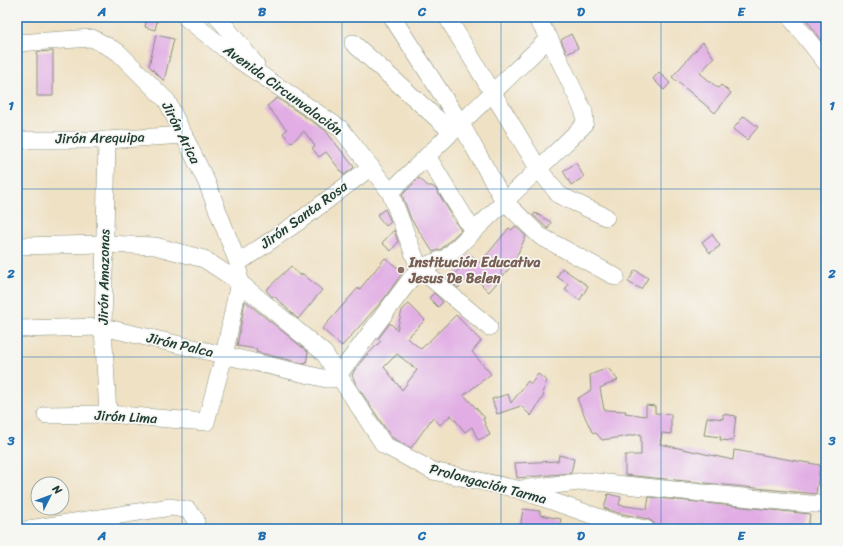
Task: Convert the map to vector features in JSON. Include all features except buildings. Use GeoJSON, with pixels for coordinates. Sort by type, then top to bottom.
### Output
{"type":"FeatureCollection","features":[{"type":"Feature","properties":{"kind":"street","name":"Avenida Circunvalación"},"geometry":{"type":"LineString","coordinates":[[185,17],[239,60],[341,129],[390,192],[418,268]]}},
{"type":"Feature","properties":{"kind":"street"},"geometry":{"type":"LineString","coordinates":[[218,17],[267,79]]}},
{"type":"Feature","properties":{"kind":"street"},"geometry":{"type":"LineString","coordinates":[[392,17],[456,128],[504,201],[540,236],[616,277]]}},
{"type":"Feature","properties":{"kind":"street"},"geometry":{"type":"LineString","coordinates":[[447,17],[538,168],[559,195],[606,217]]}},
{"type":"Feature","properties":{"kind":"street"},"geometry":{"type":"LineString","coordinates":[[339,374],[418,268],[446,258],[582,127],[585,122],[584,112],[550,38],[536,17]]}},
{"type":"Feature","properties":{"kind":"street"},"geometry":{"type":"LineString","coordinates":[[790,17],[826,62]]}},
{"type":"Feature","properties":{"kind":"street","name":"Jirón Arica"},"geometry":{"type":"LineString","coordinates":[[17,43],[92,38],[118,52],[167,101],[184,135],[207,183],[238,263],[239,282],[224,356],[206,422]]}},
{"type":"Feature","properties":{"kind":"street"},"geometry":{"type":"LineString","coordinates":[[390,192],[550,38]]}},
{"type":"Feature","properties":{"kind":"street"},"geometry":{"type":"LineString","coordinates":[[354,43],[456,128]]}},
{"type":"Feature","properties":{"kind":"street","name":"Jirón Arequipa"},"geometry":{"type":"LineString","coordinates":[[17,140],[107,140],[184,135]]}},
{"type":"Feature","properties":{"kind":"street","name":"Jirón Amazonas"},"geometry":{"type":"LineString","coordinates":[[107,140],[103,327],[108,414]]}},
{"type":"Feature","properties":{"kind":"street"},"geometry":{"type":"LineString","coordinates":[[427,156],[473,231]]}},
{"type":"Feature","properties":{"kind":"street","name":"Jirón Santa Rosa"},"geometry":{"type":"LineString","coordinates":[[238,263],[298,222],[371,166]]}},
{"type":"Feature","properties":{"kind":"street","name":"Prolongación Tarma"},"geometry":{"type":"LineString","coordinates":[[17,246],[105,244],[155,246],[204,259],[239,282],[324,353],[384,445],[433,471],[517,489],[615,523],[646,529]]}},
{"type":"Feature","properties":{"kind":"street"},"geometry":{"type":"LineString","coordinates":[[418,268],[489,327]]}},
{"type":"Feature","properties":{"kind":"street","name":"Jirón Palca"},"geometry":{"type":"LineString","coordinates":[[17,329],[103,327],[328,379],[333,379],[339,374]]}},
{"type":"Feature","properties":{"kind":"street","name":"Jirón Lima"},"geometry":{"type":"LineString","coordinates":[[46,415],[108,414],[206,422]]}},
{"type":"Feature","properties":{"kind":"street"},"geometry":{"type":"LineString","coordinates":[[517,489],[587,481],[810,504],[826,504]]}},
{"type":"Feature","properties":{"kind":"street"},"geometry":{"type":"LineString","coordinates":[[29,529],[171,507],[188,510],[196,520],[195,529]]}},
{"type":"Feature","properties":{"kind":"place","name":"Institución Educativa Jesus De Belen"},"geometry":{"type":"Point","coordinates":[401,270]}}]}
